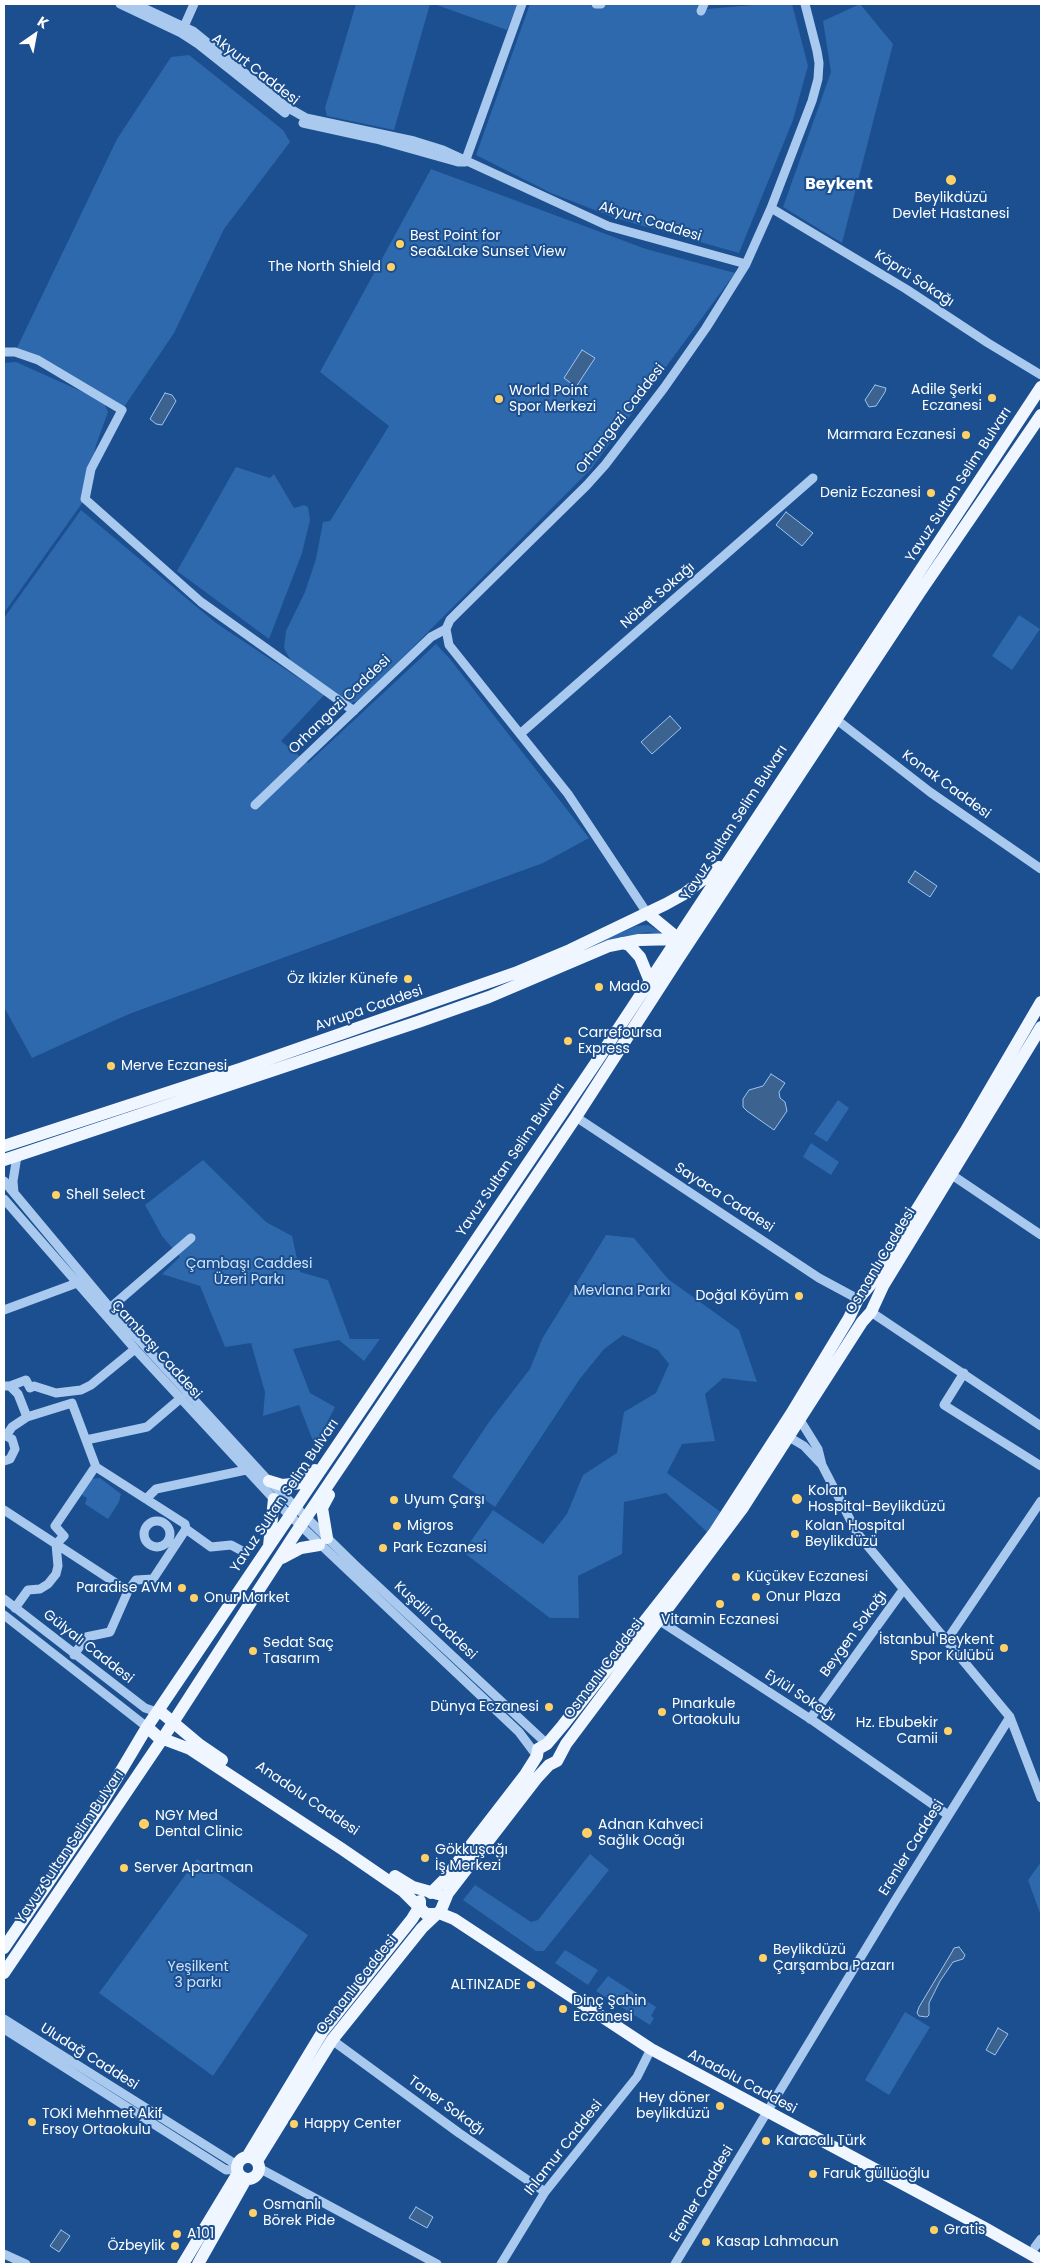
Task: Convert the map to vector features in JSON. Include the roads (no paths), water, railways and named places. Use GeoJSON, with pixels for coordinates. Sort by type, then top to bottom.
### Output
{"type":"FeatureCollection","features":[{"type":"Feature","properties":{"kind":"main road","name":"Yavuz Sultan Selim Bulvarı"},"geometry":{"type":"LineString","coordinates":[[4,1972],[163,1738],[304,1521],[573,1122],[682,942],[727,861],[1041,387]]}},
{"type":"Feature","properties":{"kind":"main road","name":"Yavuz Sultan Selim Bulvarı"},"geometry":{"type":"LineString","coordinates":[[4,1948],[100,1806],[147,1727],[327,1462],[649,979],[682,942],[837,720],[920,592],[1041,415]]}},
{"type":"Feature","properties":{"kind":"main road","name":"Avrupa Caddesi"},"geometry":{"type":"LineString","coordinates":[[4,1146],[250,1066],[458,994],[570,950],[684,894],[727,861]]}},
{"type":"Feature","properties":{"kind":"main road"},"geometry":{"type":"LineString","coordinates":[[647,913],[682,942]]}},
{"type":"Feature","properties":{"kind":"main road","name":"Avrupa Caddesi"},"geometry":{"type":"LineString","coordinates":[[4,1160],[418,1022],[622,943],[649,938],[682,942]]}},
{"type":"Feature","properties":{"kind":"main road"},"geometry":{"type":"LineString","coordinates":[[622,943],[629,946],[640,957],[649,979]]}},
{"type":"Feature","properties":{"kind":"main road","name":"Osmanlı Caddesi"},"geometry":{"type":"LineString","coordinates":[[796,1417],[858,1300],[870,1285],[965,1132],[1041,1002]]}},
{"type":"Feature","properties":{"kind":"main road","name":"Osmanlı Caddesi"},"geometry":{"type":"LineString","coordinates":[[254,2162],[323,2031],[412,1919],[420,1906],[422,1896],[430,1893],[444,1880],[525,1775],[541,1746],[547,1744],[714,1533],[871,1311],[883,1286],[1041,1027]]}},
{"type":"Feature","properties":{"kind":"main road"},"geometry":{"type":"LineString","coordinates":[[560,1113],[558,1120],[573,1122]]}},
{"type":"Feature","properties":{"kind":"main road"},"geometry":{"type":"LineString","coordinates":[[871,1298],[871,1311],[857,1312],[858,1300],[871,1298]]}},
{"type":"Feature","properties":{"kind":"main road","name":"Osmanlı Caddesi"},"geometry":{"type":"LineString","coordinates":[[254,2162],[332,2040],[404,1950],[441,1908],[448,1893],[549,1765],[555,1763],[559,1755],[742,1510],[784,1434]]}},
{"type":"Feature","properties":{"kind":"main road"},"geometry":{"type":"LineString","coordinates":[[270,1481],[282,1485],[302,1483],[309,1478],[317,1467],[327,1462]]}},
{"type":"Feature","properties":{"kind":"main road"},"geometry":{"type":"LineString","coordinates":[[278,1562],[296,1550],[323,1541],[322,1508],[336,1483],[338,1470]]}},
{"type":"Feature","properties":{"kind":"main road"},"geometry":{"type":"LineString","coordinates":[[268,1549],[274,1499]]}},
{"type":"Feature","properties":{"kind":"main road","name":"Anadolu Caddesi"},"geometry":{"type":"LineString","coordinates":[[157,1712],[162,1713],[200,1745],[407,1884],[430,1893]]}},
{"type":"Feature","properties":{"kind":"main road","name":"Anadolu Caddesi"},"geometry":{"type":"LineString","coordinates":[[147,1727],[158,1736],[190,1749],[237,1779],[387,1880],[420,1906]]}},
{"type":"Feature","properties":{"kind":"main road"},"geometry":{"type":"LineString","coordinates":[[547,1744],[554,1746],[559,1755]]}},
{"type":"Feature","properties":{"kind":"main road"},"geometry":{"type":"LineString","coordinates":[[537,1756],[540,1762],[549,1765]]}},
{"type":"Feature","properties":{"kind":"main road"},"geometry":{"type":"LineString","coordinates":[[420,1906],[426,1914],[441,1908],[440,1896],[430,1893]]}},
{"type":"Feature","properties":{"kind":"main road","name":"Anadolu Caddesi"},"geometry":{"type":"LineString","coordinates":[[441,1908],[454,1919],[537,1970],[653,2046],[1038,2250]]}},
{"type":"Feature","properties":{"kind":"main road"},"geometry":{"type":"LineString","coordinates":[[198,2264],[239,2171],[240,2159],[254,2162],[256,2175],[239,2171]]}},
{"type":"Feature","properties":{"kind":"main road"},"geometry":{"type":"LineString","coordinates":[[183,2264],[239,2171]]}},
{"type":"Feature","properties":{"kind":"street","name":"Akyurt Caddesi"},"geometry":{"type":"LineString","coordinates":[[120,4],[202,38],[285,106],[298,114],[314,120],[414,141],[458,156],[466,162],[608,226],[746,264]]}},
{"type":"Feature","properties":{"kind":"street","name":"Akyurt Caddesi"},"geometry":{"type":"LineString","coordinates":[[135,4],[183,30]]}},
{"type":"Feature","properties":{"kind":"street"},"geometry":{"type":"LineString","coordinates":[[183,30],[194,4]]}},
{"type":"Feature","properties":{"kind":"street"},"geometry":{"type":"LineString","coordinates":[[466,162],[522,4]]}},
{"type":"Feature","properties":{"kind":"street"},"geometry":{"type":"LineString","coordinates":[[596,4],[601,4]]}},
{"type":"Feature","properties":{"kind":"street","name":"Orhangazi Caddesi"},"geometry":{"type":"LineString","coordinates":[[255,805],[431,636],[446,629],[450,620],[587,486],[605,465],[706,328],[746,264],[771,208],[812,100],[818,79],[818,51],[805,4]]}},
{"type":"Feature","properties":{"kind":"street","name":"Köprü Sokağı"},"geometry":{"type":"LineString","coordinates":[[771,208],[906,289],[988,344],[1041,375]]}},
{"type":"Feature","properties":{"kind":"street"},"geometry":{"type":"LineString","coordinates":[[4,352],[16,352],[38,360],[122,410],[91,469],[85,500],[201,602],[354,711]]}},
{"type":"Feature","properties":{"kind":"street","name":"Nöbet Sokağı"},"geometry":{"type":"LineString","coordinates":[[520,734],[813,478]]}},
{"type":"Feature","properties":{"kind":"street"},"geometry":{"type":"LineString","coordinates":[[446,629],[449,645],[568,794],[647,913]]}},
{"type":"Feature","properties":{"kind":"street","name":"Konak Caddesi"},"geometry":{"type":"LineString","coordinates":[[837,720],[930,792],[1041,869]]}},
{"type":"Feature","properties":{"kind":"street","name":"Sayaca Caddesi"},"geometry":{"type":"LineString","coordinates":[[573,1122],[819,1278],[858,1300]]}},
{"type":"Feature","properties":{"kind":"street"},"geometry":{"type":"LineString","coordinates":[[14,1193],[13,1181],[17,1156]]}},
{"type":"Feature","properties":{"kind":"street"},"geometry":{"type":"LineString","coordinates":[[952,1174],[1041,1235]]}},
{"type":"Feature","properties":{"kind":"street","name":"Çambaşı Caddesi"},"geometry":{"type":"LineString","coordinates":[[4,1181],[110,1308],[206,1415],[270,1481],[293,1512]]}},
{"type":"Feature","properties":{"kind":"street","name":"Çambaşı Caddesi"},"geometry":{"type":"LineString","coordinates":[[4,1199],[135,1349],[246,1470],[274,1499],[293,1512]]}},
{"type":"Feature","properties":{"kind":"street"},"geometry":{"type":"LineString","coordinates":[[110,1308],[191,1238]]}},
{"type":"Feature","properties":{"kind":"street"},"geometry":{"type":"LineString","coordinates":[[4,1310],[77,1283]]}},
{"type":"Feature","properties":{"kind":"street"},"geometry":{"type":"LineString","coordinates":[[871,1311],[1041,1426]]}},
{"type":"Feature","properties":{"kind":"street"},"geometry":{"type":"LineString","coordinates":[[7,1386],[26,1380],[30,1388],[34,1386],[46,1388],[56,1393],[81,1390],[91,1385],[135,1349]]}},
{"type":"Feature","properties":{"kind":"street"},"geometry":{"type":"LineString","coordinates":[[964,1373],[944,1405],[1041,1466]]}},
{"type":"Feature","properties":{"kind":"street"},"geometry":{"type":"LineString","coordinates":[[7,1386],[18,1394],[27,1417]]}},
{"type":"Feature","properties":{"kind":"street"},"geometry":{"type":"LineString","coordinates":[[86,1440],[147,1427],[181,1398]]}},
{"type":"Feature","properties":{"kind":"street"},"geometry":{"type":"LineString","coordinates":[[4,1461],[10,1459],[15,1449],[12,1439],[5,1436],[12,1427],[27,1417],[72,1403],[96,1467],[146,1499],[168,1519],[185,1524],[186,1529],[211,1547],[231,1545],[246,1553]]}},
{"type":"Feature","properties":{"kind":"street"},"geometry":{"type":"LineString","coordinates":[[796,1417],[818,1449],[822,1465],[857,1533],[1010,1717],[1041,1798]]}},
{"type":"Feature","properties":{"kind":"street"},"geometry":{"type":"LineString","coordinates":[[784,1434],[804,1446],[822,1465]]}},
{"type":"Feature","properties":{"kind":"street"},"geometry":{"type":"LineString","coordinates":[[56,1544],[64,1536],[54,1526],[92,1470],[96,1467]]}},
{"type":"Feature","properties":{"kind":"street"},"geometry":{"type":"LineString","coordinates":[[146,1499],[156,1489],[246,1470]]}},
{"type":"Feature","properties":{"kind":"street"},"geometry":{"type":"LineString","coordinates":[[947,1640],[1041,1500]]}},
{"type":"Feature","properties":{"kind":"street"},"geometry":{"type":"LineString","coordinates":[[4,1510],[128,1591]]}},
{"type":"Feature","properties":{"kind":"street","name":"Kuşdili Caddesi"},"geometry":{"type":"LineString","coordinates":[[293,1512],[373,1588],[547,1744]]}},
{"type":"Feature","properties":{"kind":"street"},"geometry":{"type":"LineString","coordinates":[[74,1655],[86,1637],[110,1632],[128,1591],[136,1580],[153,1579],[186,1529]]}},
{"type":"Feature","properties":{"kind":"street"},"geometry":{"type":"LineString","coordinates":[[14,1608],[28,1590],[40,1589],[48,1584],[56,1574],[58,1566],[56,1544]]}},
{"type":"Feature","properties":{"kind":"street","name":"Kuşdili Caddesi"},"geometry":{"type":"LineString","coordinates":[[373,1588],[519,1732],[537,1756]]}},
{"type":"Feature","properties":{"kind":"street","name":"Beygen Sokağı"},"geometry":{"type":"LineString","coordinates":[[810,1719],[903,1590]]}},
{"type":"Feature","properties":{"kind":"street","name":"Gülyalı Caddesi"},"geometry":{"type":"LineString","coordinates":[[4,1599],[145,1708],[157,1712]]}},
{"type":"Feature","properties":{"kind":"street","name":"Gülyalı Caddesi"},"geometry":{"type":"LineString","coordinates":[[4,1615],[147,1727]]}},
{"type":"Feature","properties":{"kind":"street","name":"Eylül Sokağı"},"geometry":{"type":"LineString","coordinates":[[660,1621],[810,1719],[948,1815]]}},
{"type":"Feature","properties":{"kind":"street","name":"Erenler Caddesi"},"geometry":{"type":"LineString","coordinates":[[675,2264],[948,1815],[1010,1717]]}},
{"type":"Feature","properties":{"kind":"street","name":"Uludağ Caddesi"},"geometry":{"type":"LineString","coordinates":[[4,2019],[239,2171]]}},
{"type":"Feature","properties":{"kind":"street"},"geometry":{"type":"LineString","coordinates":[[4,2029],[226,2170],[239,2171]]}},
{"type":"Feature","properties":{"kind":"street","name":"Taner Sokağı"},"geometry":{"type":"LineString","coordinates":[[332,2040],[545,2192]]}},
{"type":"Feature","properties":{"kind":"street","name":"Ihlamur Caddesi"},"geometry":{"type":"LineString","coordinates":[[501,2264],[545,2192],[637,2077],[653,2046]]}},
{"type":"Feature","properties":{"kind":"street"},"geometry":{"type":"LineString","coordinates":[[254,2162],[437,2264]]}},
{"type":"Feature","properties":{"kind":"street"},"geometry":{"type":"LineString","coordinates":[[6,2258],[26,2264]]}},
{"type":"Feature","properties":{"kind":"place","name":"Beylikdüzü Devlet Hastanesi"},"geometry":{"type":"Point","coordinates":[951,180]}},
{"type":"Feature","properties":{"kind":"place","name":"Best Point for Sea&Lake Sunset View"},"geometry":{"type":"Point","coordinates":[400,244]}},
{"type":"Feature","properties":{"kind":"place","name":"The North Shield"},"geometry":{"type":"Point","coordinates":[391,267]}},
{"type":"Feature","properties":{"kind":"place","name":"Adile Şerki Eczanesi"},"geometry":{"type":"Point","coordinates":[992,398]}},
{"type":"Feature","properties":{"kind":"place","name":"World Point Spor Merkezi"},"geometry":{"type":"Point","coordinates":[499,399]}},
{"type":"Feature","properties":{"kind":"place","name":"Marmara Eczanesi"},"geometry":{"type":"Point","coordinates":[966,435]}},
{"type":"Feature","properties":{"kind":"place","name":"Deniz Eczanesi"},"geometry":{"type":"Point","coordinates":[931,493]}},
{"type":"Feature","properties":{"kind":"place","name":"Öz Ikizler Künefe"},"geometry":{"type":"Point","coordinates":[408,979]}},
{"type":"Feature","properties":{"kind":"place","name":"Mado"},"geometry":{"type":"Point","coordinates":[599,987]}},
{"type":"Feature","properties":{"kind":"place","name":"Carrefoursa Express"},"geometry":{"type":"Point","coordinates":[568,1041]}},
{"type":"Feature","properties":{"kind":"place","name":"Merve Eczanesi"},"geometry":{"type":"Point","coordinates":[111,1066]}},
{"type":"Feature","properties":{"kind":"place","name":"Shell Select"},"geometry":{"type":"Point","coordinates":[56,1195]}},
{"type":"Feature","properties":{"kind":"place","name":"Doğal Köyüm"},"geometry":{"type":"Point","coordinates":[799,1296]}},
{"type":"Feature","properties":{"kind":"place","name":"Kolan Hospital-Beylikdüzü"},"geometry":{"type":"Point","coordinates":[797,1499]}},
{"type":"Feature","properties":{"kind":"place","name":"Uyum Çarşı"},"geometry":{"type":"Point","coordinates":[394,1500]}},
{"type":"Feature","properties":{"kind":"place","name":"Migros"},"geometry":{"type":"Point","coordinates":[397,1526]}},
{"type":"Feature","properties":{"kind":"place","name":"Kolan Hospital Beylikdüzü"},"geometry":{"type":"Point","coordinates":[795,1534]}},
{"type":"Feature","properties":{"kind":"place","name":"Park Eczanesi"},"geometry":{"type":"Point","coordinates":[383,1548]}},
{"type":"Feature","properties":{"kind":"place","name":"Küçükev Eczanesi"},"geometry":{"type":"Point","coordinates":[736,1577]}},
{"type":"Feature","properties":{"kind":"place","name":"Paradise AVM"},"geometry":{"type":"Point","coordinates":[182,1588]}},
{"type":"Feature","properties":{"kind":"place","name":"Onur Plaza"},"geometry":{"type":"Point","coordinates":[756,1597]}},
{"type":"Feature","properties":{"kind":"place","name":"Onur Market"},"geometry":{"type":"Point","coordinates":[194,1598]}},
{"type":"Feature","properties":{"kind":"place","name":"Vitamin Eczanesi"},"geometry":{"type":"Point","coordinates":[720,1604]}},
{"type":"Feature","properties":{"kind":"place","name":"İstanbul Beykent Spor Kulübü"},"geometry":{"type":"Point","coordinates":[1004,1648]}},
{"type":"Feature","properties":{"kind":"place","name":"Sedat Saç Tasarım"},"geometry":{"type":"Point","coordinates":[253,1651]}},
{"type":"Feature","properties":{"kind":"place","name":"Dünya Eczanesi"},"geometry":{"type":"Point","coordinates":[549,1707]}},
{"type":"Feature","properties":{"kind":"place","name":"Pınarkule Ortaokulu"},"geometry":{"type":"Point","coordinates":[662,1712]}},
{"type":"Feature","properties":{"kind":"place","name":"Hz. Ebubekir Camii"},"geometry":{"type":"Point","coordinates":[948,1731]}},
{"type":"Feature","properties":{"kind":"place","name":"NGY Med Dental Clinic"},"geometry":{"type":"Point","coordinates":[144,1824]}},
{"type":"Feature","properties":{"kind":"place","name":"Adnan Kahveci Sağlık Ocağı"},"geometry":{"type":"Point","coordinates":[587,1833]}},
{"type":"Feature","properties":{"kind":"place","name":"Gökkuşağı İş Merkezi"},"geometry":{"type":"Point","coordinates":[425,1858]}},
{"type":"Feature","properties":{"kind":"place","name":"Server Apartman"},"geometry":{"type":"Point","coordinates":[124,1868]}},
{"type":"Feature","properties":{"kind":"place","name":"Beylikdüzü Çarşamba Pazarı"},"geometry":{"type":"Point","coordinates":[763,1958]}},
{"type":"Feature","properties":{"kind":"place","name":"ALTINZADE"},"geometry":{"type":"Point","coordinates":[531,1985]}},
{"type":"Feature","properties":{"kind":"place","name":"Dinç Şahin Eczanesi"},"geometry":{"type":"Point","coordinates":[563,2009]}},
{"type":"Feature","properties":{"kind":"place","name":"Hey döner beylikdüzü"},"geometry":{"type":"Point","coordinates":[720,2106]}},
{"type":"Feature","properties":{"kind":"place","name":"TOKİ Mehmet Akif Ersoy Ortaokulu"},"geometry":{"type":"Point","coordinates":[32,2122]}},
{"type":"Feature","properties":{"kind":"place","name":"Happy Center"},"geometry":{"type":"Point","coordinates":[294,2124]}},
{"type":"Feature","properties":{"kind":"place","name":"Karacalı Türk"},"geometry":{"type":"Point","coordinates":[766,2141]}},
{"type":"Feature","properties":{"kind":"place","name":"Faruk güllüoğlu"},"geometry":{"type":"Point","coordinates":[813,2174]}},
{"type":"Feature","properties":{"kind":"place","name":"Osmanlı Börek Pide"},"geometry":{"type":"Point","coordinates":[253,2213]}},
{"type":"Feature","properties":{"kind":"place","name":"Gratis"},"geometry":{"type":"Point","coordinates":[934,2230]}},
{"type":"Feature","properties":{"kind":"place","name":"A101"},"geometry":{"type":"Point","coordinates":[177,2234]}},
{"type":"Feature","properties":{"kind":"place","name":"Kasap Lahmacun"},"geometry":{"type":"Point","coordinates":[706,2242]}},
{"type":"Feature","properties":{"kind":"place","name":"Özbeylik"},"geometry":{"type":"Point","coordinates":[175,2246]}},
{"type":"Feature","properties":{"kind":"district","name":"Beykent"},"geometry":{"type":"Point","coordinates":[839,185]}},
{"type":"Feature","properties":{"kind":"park label","name":"Çambaşı Caddesi Üzeri Parkı"},"geometry":{"type":"Point","coordinates":[249,1272]}},
{"type":"Feature","properties":{"kind":"park label","name":"Mevlana Parkı"},"geometry":{"type":"Point","coordinates":[622,1291]}},
{"type":"Feature","properties":{"kind":"park label","name":"Yeşilkent 3 parkı"},"geometry":{"type":"Point","coordinates":[198,1975]}}]}
